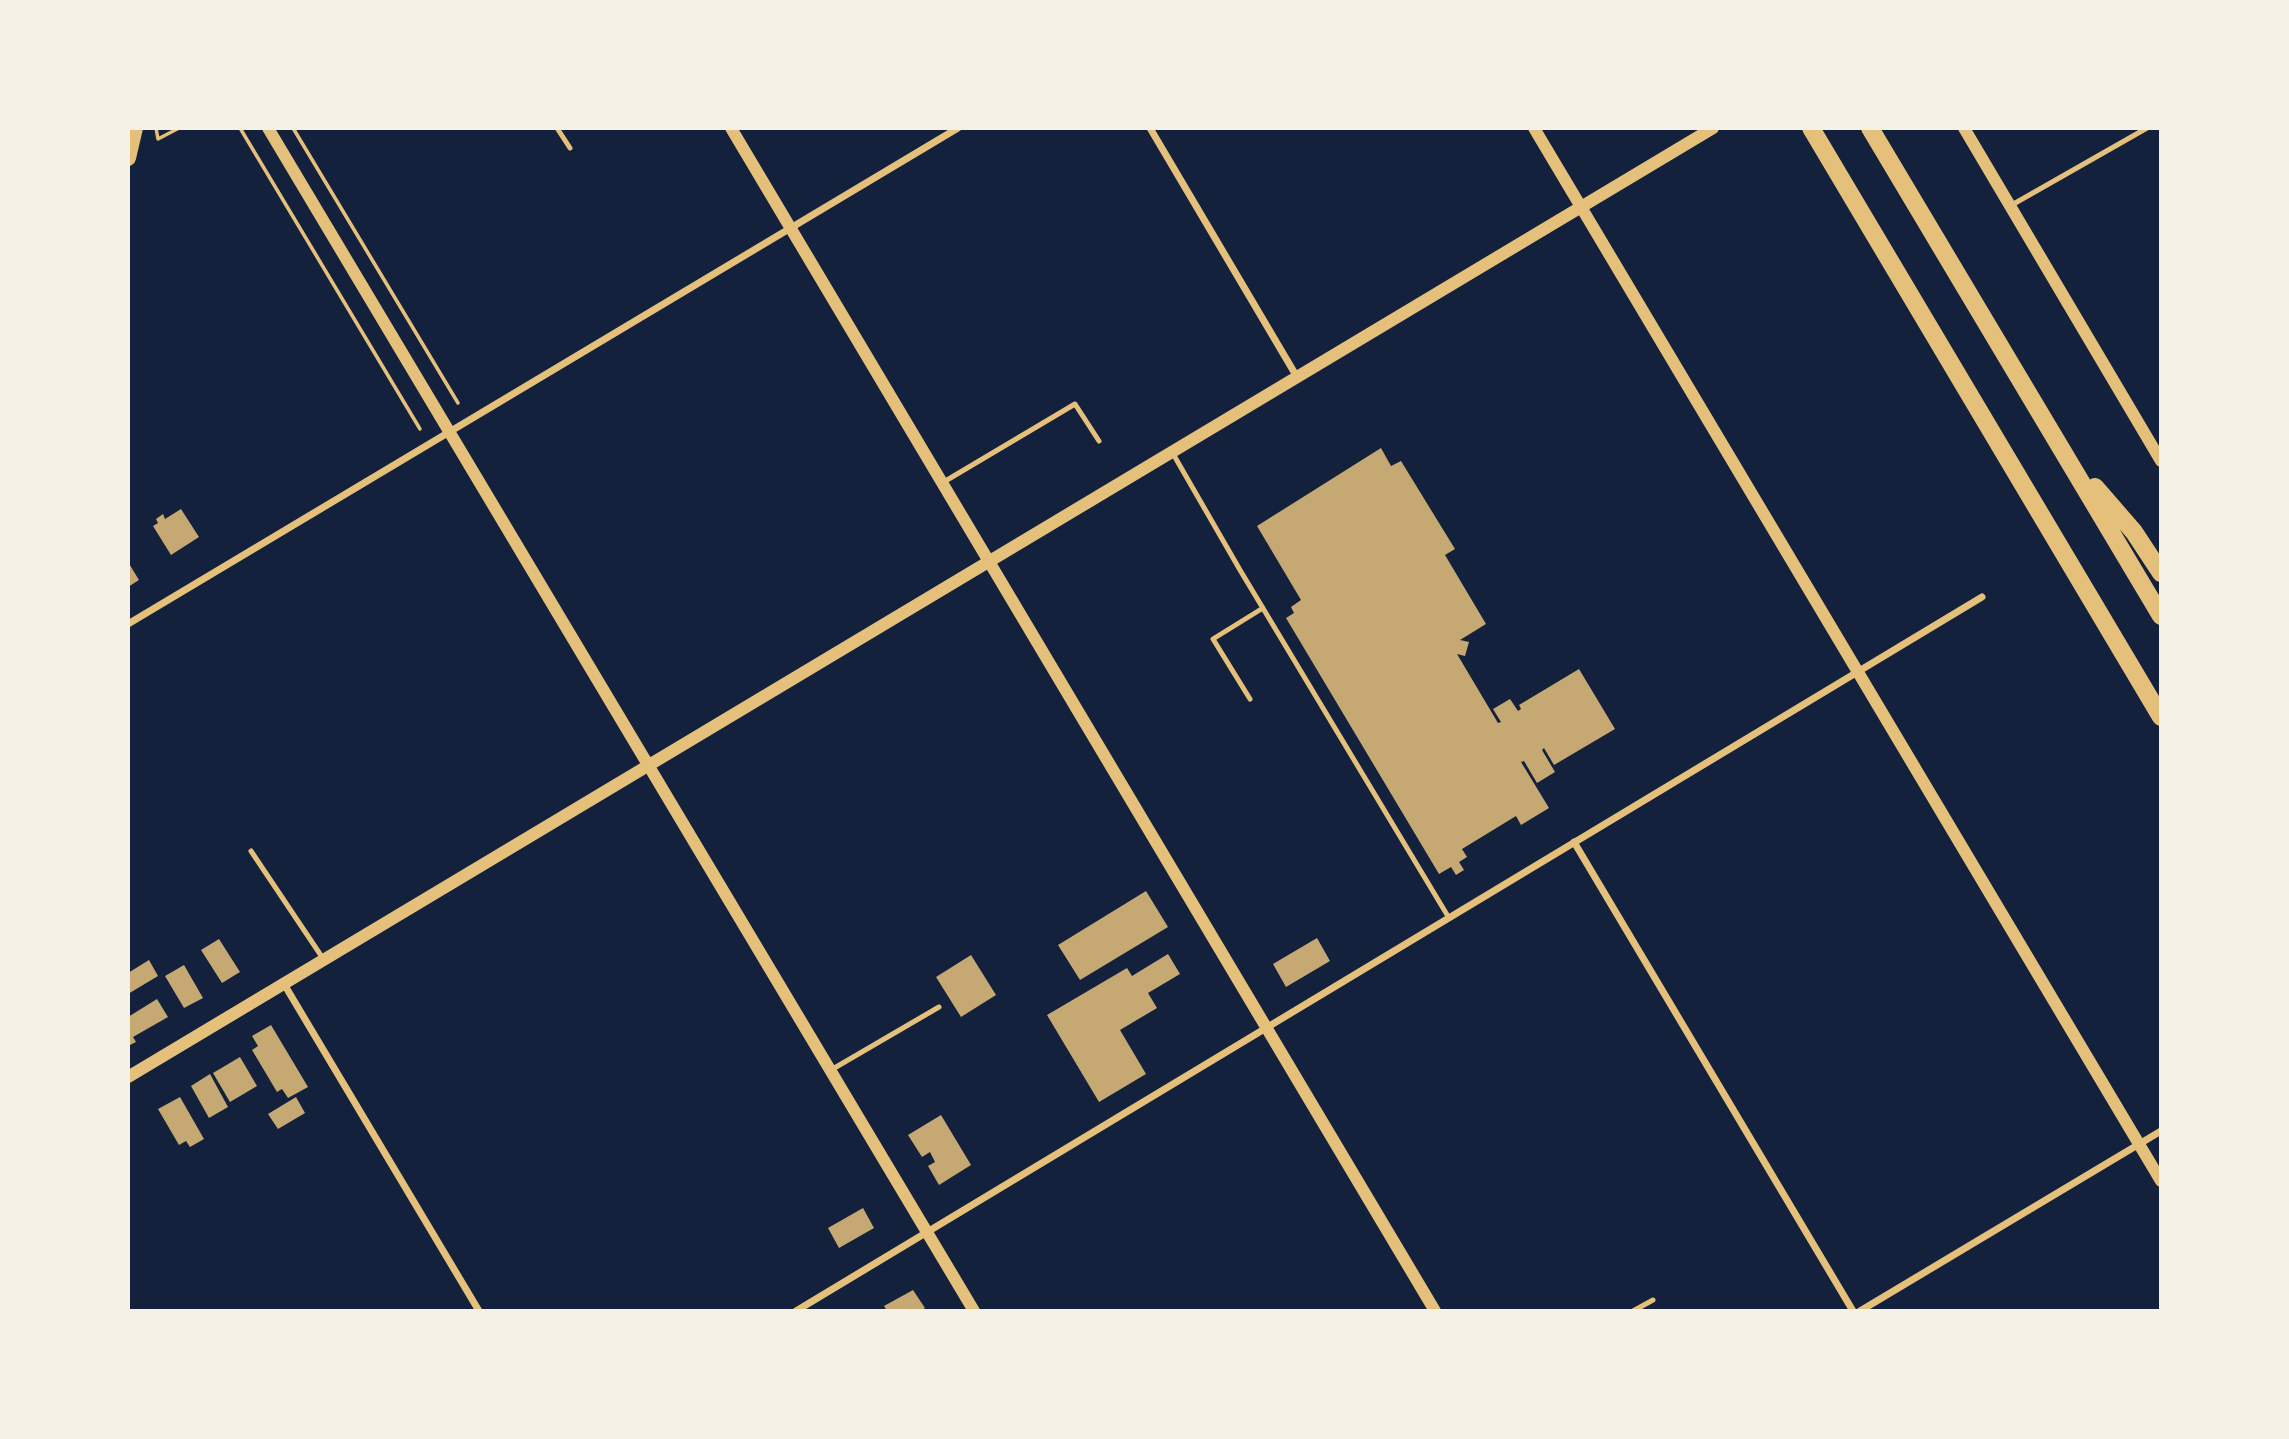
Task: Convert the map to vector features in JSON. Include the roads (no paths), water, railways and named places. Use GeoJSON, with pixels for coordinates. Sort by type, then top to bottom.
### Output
{"type":"FeatureCollection","features":[{"type":"Feature","properties":{"kind":"highway"},"geometry":{"type":"LineString","coordinates":[[1811,128],[2161,717]]}},
{"type":"Feature","properties":{"kind":"highway"},"geometry":{"type":"LineString","coordinates":[[1870,128],[2161,616]]}},
{"type":"Feature","properties":{"kind":"highway"},"geometry":{"type":"LineString","coordinates":[[2067,456],[2134,532],[2161,573]]}},
{"type":"Feature","properties":{"kind":"highway"},"geometry":{"type":"LineString","coordinates":[[2104,620],[2161,732]]}},
{"type":"Feature","properties":{"kind":"main road"},"geometry":{"type":"LineString","coordinates":[[128,158],[135,128]]}},
{"type":"Feature","properties":{"kind":"street"},"geometry":{"type":"LineString","coordinates":[[268,128],[974,1311]]}},
{"type":"Feature","properties":{"kind":"street"},"geometry":{"type":"LineString","coordinates":[[731,128],[1435,1311]]}},
{"type":"Feature","properties":{"kind":"street"},"geometry":{"type":"LineString","coordinates":[[128,624],[958,128]]}},
{"type":"Feature","properties":{"kind":"street"},"geometry":{"type":"LineString","coordinates":[[1150,128],[1297,377]]}},
{"type":"Feature","properties":{"kind":"street"},"geometry":{"type":"LineString","coordinates":[[1534,128],[2161,1181]]}},
{"type":"Feature","properties":{"kind":"street"},"geometry":{"type":"LineString","coordinates":[[128,1077],[1713,128]]}},
{"type":"Feature","properties":{"kind":"street"},"geometry":{"type":"LineString","coordinates":[[1964,128],[2161,461]]}},
{"type":"Feature","properties":{"kind":"street"},"geometry":{"type":"LineString","coordinates":[[796,1311],[1982,597]]}},
{"type":"Feature","properties":{"kind":"street"},"geometry":{"type":"LineString","coordinates":[[1574,842],[1853,1311]]}},
{"type":"Feature","properties":{"kind":"street"},"geometry":{"type":"LineString","coordinates":[[284,984],[479,1311]]}},
{"type":"Feature","properties":{"kind":"street"},"geometry":{"type":"LineString","coordinates":[[1860,1311],[2161,1131]]}},
{"type":"Feature","properties":{"kind":"lane"},"geometry":{"type":"LineString","coordinates":[[557,128],[570,148]]}},
{"type":"Feature","properties":{"kind":"lane"},"geometry":{"type":"LineString","coordinates":[[2010,206],[2147,128]]}},
{"type":"Feature","properties":{"kind":"lane"},"geometry":{"type":"LineString","coordinates":[[942,483],[1075,404],[1099,442]]}},
{"type":"Feature","properties":{"kind":"lane"},"geometry":{"type":"LineString","coordinates":[[1172,452],[1262,608],[1449,918]]}},
{"type":"Feature","properties":{"kind":"lane"},"geometry":{"type":"LineString","coordinates":[[1250,699],[1213,639],[1262,608]]}},
{"type":"Feature","properties":{"kind":"lane"},"geometry":{"type":"LineString","coordinates":[[251,851],[324,960]]}},
{"type":"Feature","properties":{"kind":"lane"},"geometry":{"type":"LineString","coordinates":[[831,1070],[939,1007]]}},
{"type":"Feature","properties":{"kind":"lane"},"geometry":{"type":"LineString","coordinates":[[1633,1311],[1653,1300]]}}]}
